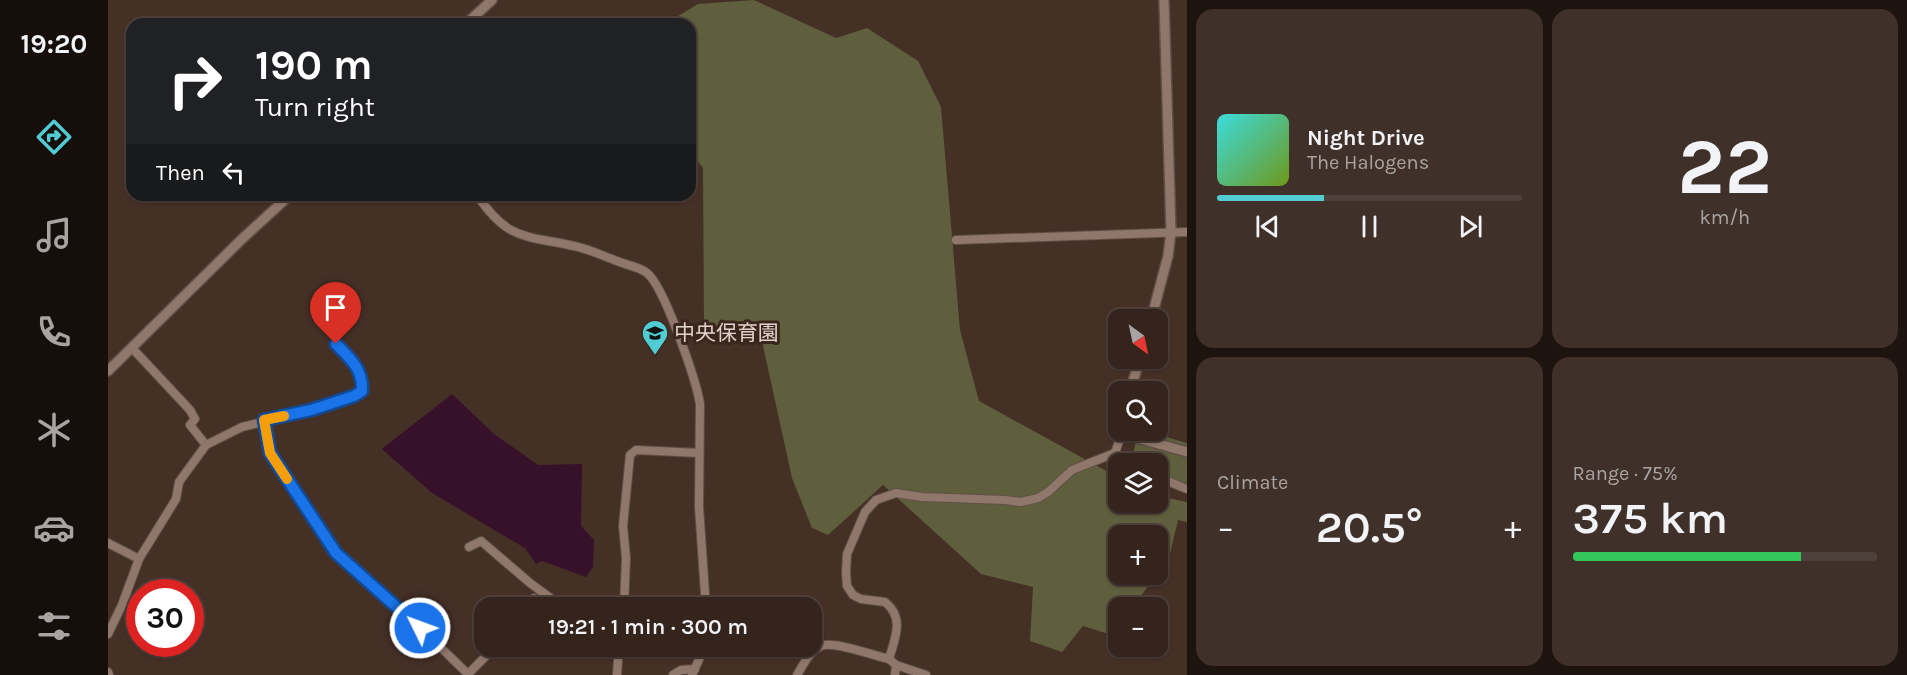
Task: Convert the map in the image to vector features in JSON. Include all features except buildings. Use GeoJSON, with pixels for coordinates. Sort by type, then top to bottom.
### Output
{"type":"FeatureCollection","features":[{"type":"Feature","properties":{"kind":"street"},"geometry":{"type":"LineString","coordinates":[[472,18],[492,0]]}},
{"type":"Feature","properties":{"kind":"street"},"geometry":{"type":"LineString","coordinates":[[1154,309],[1168,256],[1171,232],[1164,0]]}},
{"type":"Feature","properties":{"kind":"street"},"geometry":{"type":"LineString","coordinates":[[108,371],[283,201]]}},
{"type":"Feature","properties":{"kind":"street"},"geometry":{"type":"LineString","coordinates":[[481,201],[502,226],[513,232],[577,246],[646,271],[656,283],[698,389],[700,404],[699,507],[705,597]]}},
{"type":"Feature","properties":{"kind":"street"},"geometry":{"type":"LineString","coordinates":[[956,240],[1187,232]]}},
{"type":"Feature","properties":{"kind":"street"},"geometry":{"type":"LineString","coordinates":[[108,634],[122,605],[139,559],[176,499],[179,482],[206,445],[242,427],[311,410],[354,396],[362,391],[361,375],[353,361],[336,344]]}},
{"type":"Feature","properties":{"kind":"street"},"geometry":{"type":"LineString","coordinates":[[132,348],[190,410],[195,419],[190,425],[206,445]]}},
{"type":"Feature","properties":{"kind":"street"},"geometry":{"type":"LineString","coordinates":[[264,420],[270,453],[336,553],[468,675],[485,657]]}},
{"type":"Feature","properties":{"kind":"street"},"geometry":{"type":"LineString","coordinates":[[1115,453],[1119,441]]}},
{"type":"Feature","properties":{"kind":"street"},"geometry":{"type":"LineString","coordinates":[[1148,441],[1187,452]]}},
{"type":"Feature","properties":{"kind":"street"},"geometry":{"type":"LineString","coordinates":[[624,597],[626,558],[623,526],[630,455],[636,450],[699,453]]}},
{"type":"Feature","properties":{"kind":"street"},"geometry":{"type":"LineString","coordinates":[[889,659],[897,632],[898,621],[895,612],[885,602],[861,599],[853,595],[847,586],[847,554],[865,512],[876,500],[896,493],[922,497],[1021,502],[1038,498],[1048,492],[1072,470],[1108,457]]}},
{"type":"Feature","properties":{"kind":"street"},"geometry":{"type":"LineString","coordinates":[[1168,481],[1187,489]]}},
{"type":"Feature","properties":{"kind":"street"},"geometry":{"type":"LineString","coordinates":[[469,547],[481,541],[549,597]]}},
{"type":"Feature","properties":{"kind":"street"},"geometry":{"type":"LineString","coordinates":[[108,543],[139,559]]}},
{"type":"Feature","properties":{"kind":"street"},"geometry":{"type":"LineString","coordinates":[[797,675],[816,649],[826,644],[889,659],[896,665],[926,675]]}},
{"type":"Feature","properties":{"kind":"street"},"geometry":{"type":"LineString","coordinates":[[617,675],[618,657]]}},
{"type":"Feature","properties":{"kind":"street"},"geometry":{"type":"LineString","coordinates":[[672,675],[681,670],[694,672],[700,657]]}},
{"type":"Feature","properties":{"kind":"street"},"geometry":{"type":"LineString","coordinates":[[895,675],[896,665]]}},
{"type":"Feature","properties":{"kind":"shaded area"},"geometry":{"type":"Polygon","coordinates":[[[754,0],[836,38],[867,28],[918,61],[941,107],[960,330],[979,401],[1108,472],[1108,513],[1168,513],[1168,498],[1187,502],[1187,522],[1178,520],[1168,559],[1168,525],[1108,525],[1108,585],[1149,585],[1140,597],[1108,597],[1108,634],[1083,626],[1062,652],[1030,641],[1033,587],[981,574],[883,485],[828,535],[812,528],[792,478],[760,332],[704,324],[703,168],[696,159],[696,18],[675,18],[698,4],[754,0]]]}},
{"type":"Feature","properties":{"kind":"shaded area"},"geometry":{"type":"Polygon","coordinates":[[[452,394],[494,434],[538,465],[582,464],[581,526],[594,540],[593,567],[586,577],[542,561],[536,564],[525,548],[432,493],[382,449],[452,394]]]}},
{"type":"Feature","properties":{"kind":"shaded area"},"geometry":{"type":"Polygon","coordinates":[[[1168,438],[1187,443],[1187,494],[1168,487],[1168,453],[1133,453],[1136,441],[1168,441],[1168,438]]]}},
{"type":"Feature","properties":{"kind":"slow traffic"},"geometry":{"type":"LineString","coordinates":[[284,416],[264,420],[270,453],[287,479]]}},
{"type":"Feature","properties":{"kind":"place","name":"中央保育園"},"geometry":{"type":"Point","coordinates":[655,356]}},
{"type":"Feature","properties":{"kind":"route"},"geometry":{"type":"LineString","coordinates":[[336,344],[353,361],[361,375],[362,391],[354,396],[342,398],[311,410],[264,420],[270,453],[336,553],[420,628]]}}]}
